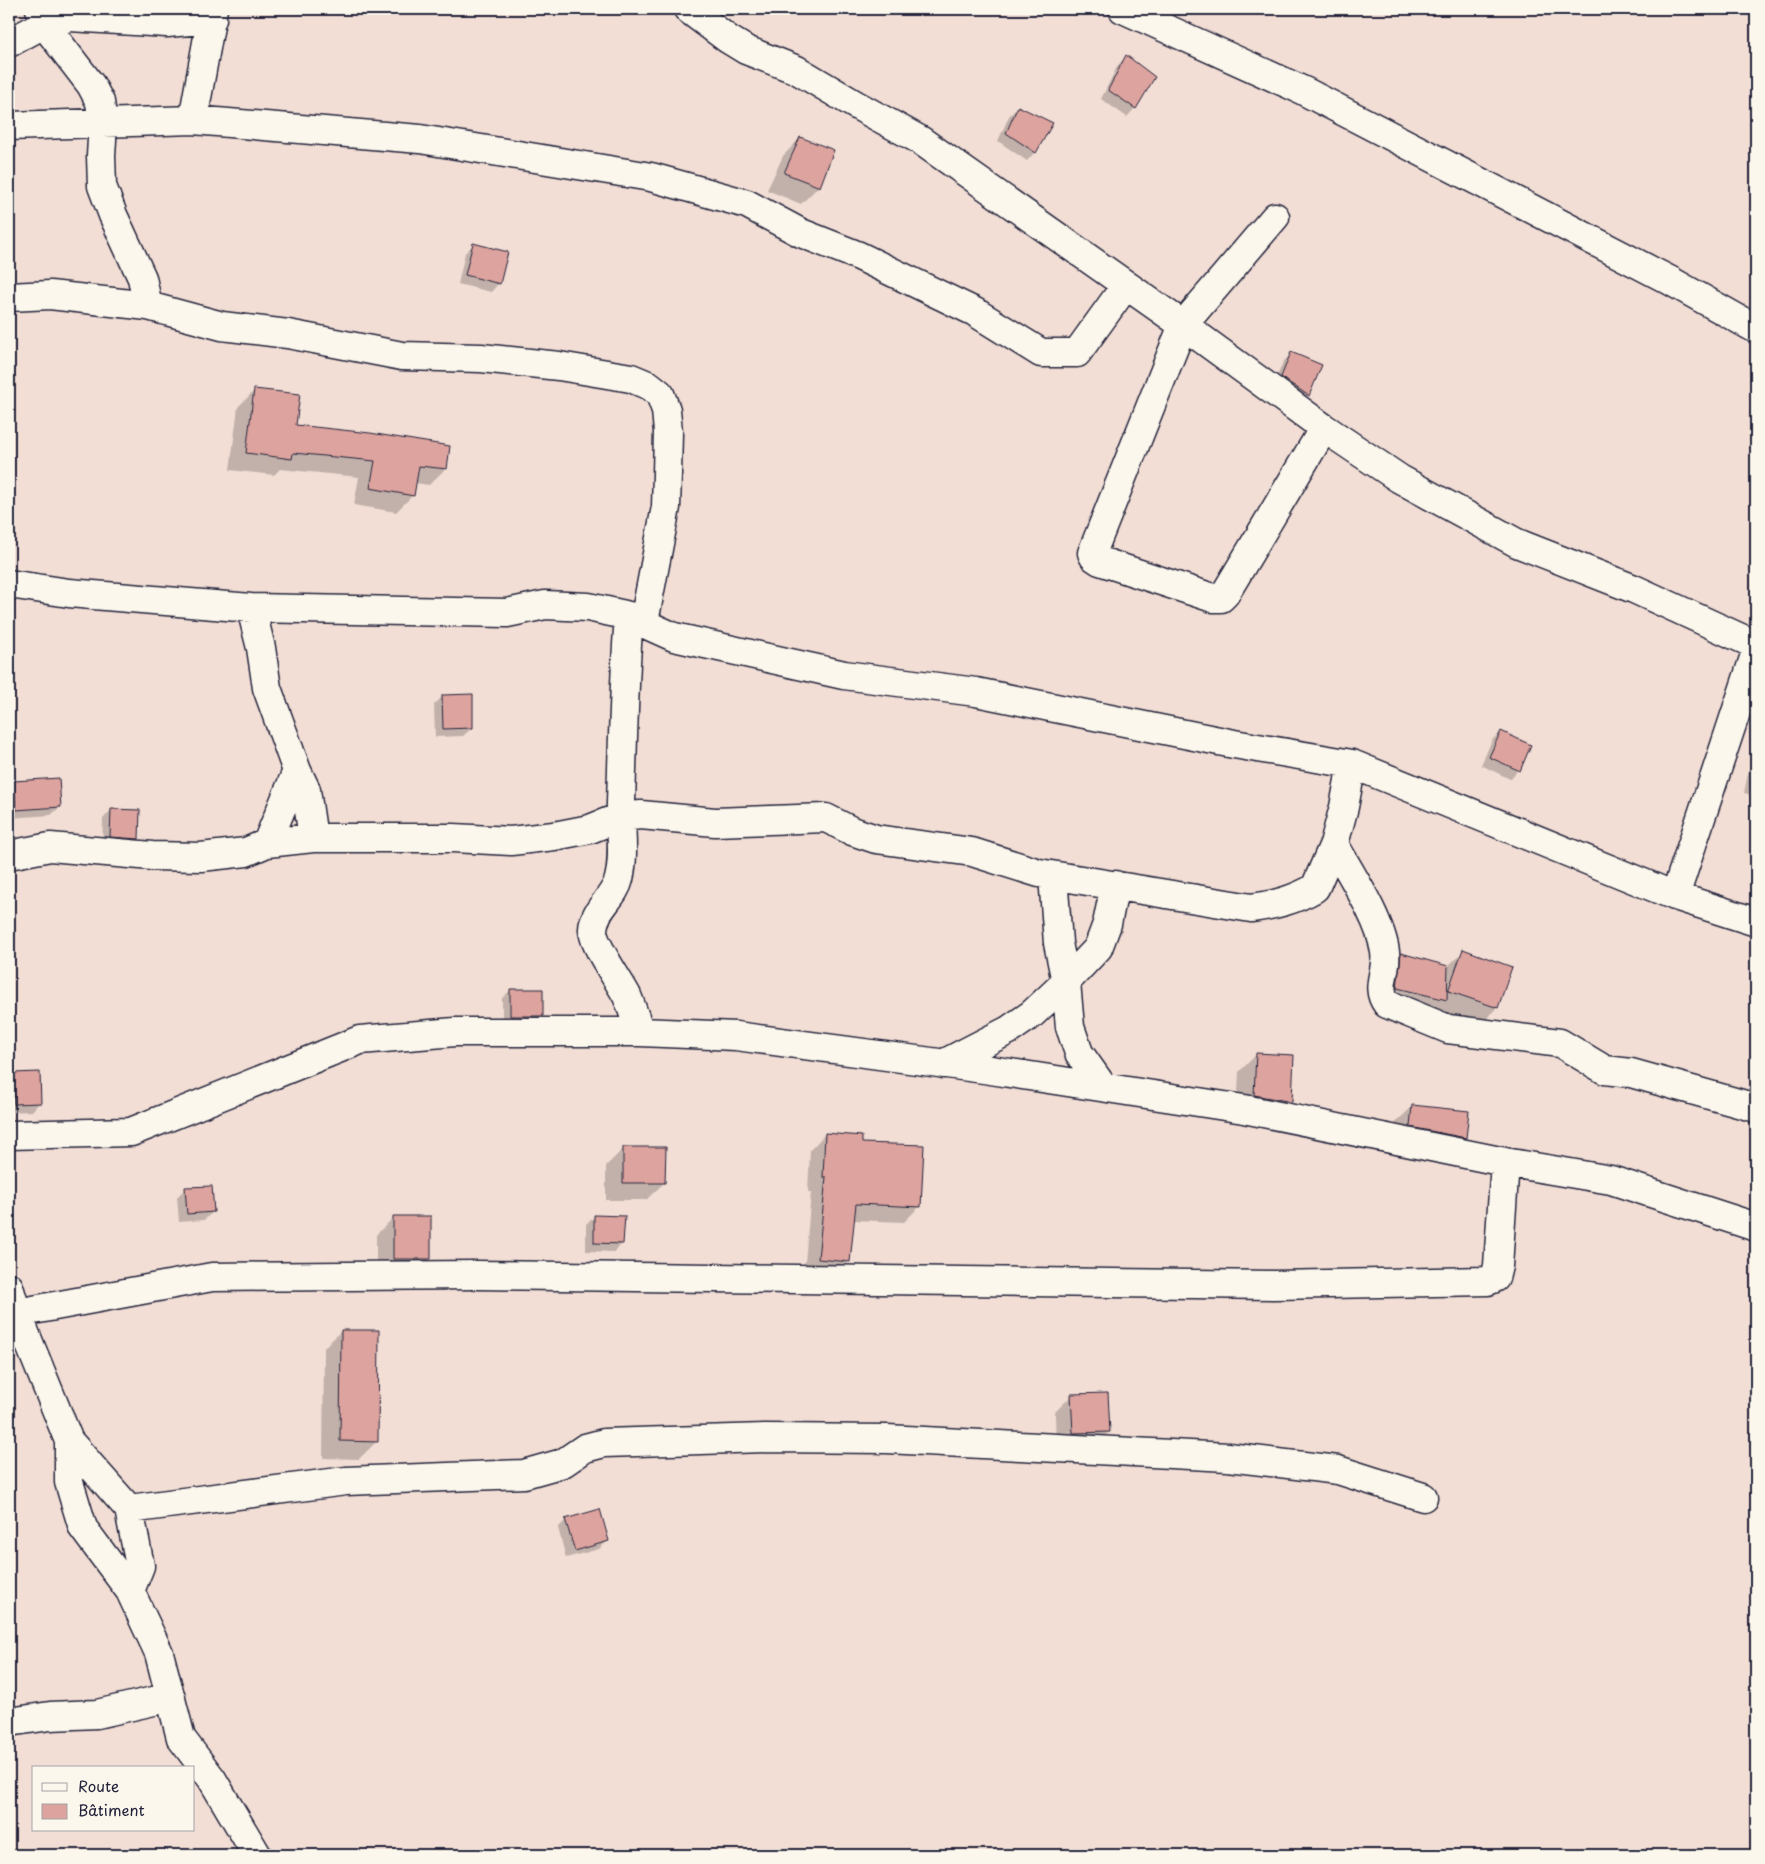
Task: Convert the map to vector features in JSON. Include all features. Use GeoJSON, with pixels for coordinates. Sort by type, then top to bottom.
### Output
{"type":"FeatureCollection","features":[{"type":"Feature","properties":{"kind":"street"},"geometry":{"type":"LineString","coordinates":[[688,9],[746,50],[797,70],[920,140],[1184,326],[1324,428],[1400,479],[1516,543],[1634,589],[1756,645]]}},
{"type":"Feature","properties":{"kind":"street"},"geometry":{"type":"LineString","coordinates":[[1123,9],[1304,91],[1670,280],[1756,329]]}},
{"type":"Feature","properties":{"kind":"street"},"geometry":{"type":"LineString","coordinates":[[9,44],[42,17],[167,23],[212,14],[192,120]]}},
{"type":"Feature","properties":{"kind":"street"},"geometry":{"type":"LineString","coordinates":[[42,17],[91,84],[100,102],[103,123],[102,186],[142,278],[148,306]]}},
{"type":"Feature","properties":{"kind":"street"},"geometry":{"type":"LineString","coordinates":[[9,126],[192,120],[420,139],[651,177],[747,204],[801,233],[859,256],[976,312],[1041,353],[1077,353],[1126,285]]}},
{"type":"Feature","properties":{"kind":"street"},"geometry":{"type":"LineString","coordinates":[[1275,217],[1184,326],[1093,548],[1092,553],[1094,557],[1100,561],[1212,598],[1221,598],[1324,428]]}},
{"type":"Feature","properties":{"kind":"street"},"geometry":{"type":"LineString","coordinates":[[9,297],[50,294],[148,306],[222,326],[288,334],[402,356],[481,358],[559,366],[630,378],[650,386],[660,394],[666,410],[668,432],[666,507],[636,619],[625,672],[620,817],[622,847],[619,880],[594,922],[593,930],[612,973],[627,996],[640,1032]]}},
{"type":"Feature","properties":{"kind":"street"},"geometry":{"type":"LineString","coordinates":[[9,584],[69,592],[251,608],[507,613],[545,605],[588,607],[636,619],[674,637],[844,675],[976,692],[1234,744],[1352,764],[1675,896],[1756,922]]}},
{"type":"Feature","properties":{"kind":"street"},"geometry":{"type":"LineString","coordinates":[[251,608],[261,648],[267,688],[297,771],[306,790],[313,838]]}},
{"type":"Feature","properties":{"kind":"street"},"geometry":{"type":"LineString","coordinates":[[1675,896],[1756,652]]}},
{"type":"Feature","properties":{"kind":"street"},"geometry":{"type":"LineString","coordinates":[[9,855],[50,846],[152,856],[201,857],[246,852],[267,843],[313,838],[453,838],[511,841],[581,831],[620,817],[641,815],[715,822],[826,818],[852,831],[876,839],[972,852],[1053,876],[1251,908],[1290,901],[1315,888],[1334,844],[1344,807],[1352,764]]}},
{"type":"Feature","properties":{"kind":"street"},"geometry":{"type":"LineString","coordinates":[[267,843],[297,771]]}},
{"type":"Feature","properties":{"kind":"street"},"geometry":{"type":"LineString","coordinates":[[1334,844],[1361,891],[1380,933],[1386,960],[1380,990],[1382,998],[1387,1004],[1448,1028],[1560,1043],[1606,1070],[1631,1072],[1756,1108]]}},
{"type":"Feature","properties":{"kind":"street"},"geometry":{"type":"LineString","coordinates":[[1053,876],[1058,943],[1066,982],[1070,1027],[1079,1053],[1104,1087]]}},
{"type":"Feature","properties":{"kind":"street"},"geometry":{"type":"LineString","coordinates":[[944,1064],[1009,1030],[1032,1014],[1066,982],[1098,948],[1107,924],[1115,885]]}},
{"type":"Feature","properties":{"kind":"street"},"geometry":{"type":"LineString","coordinates":[[9,1135],[131,1132],[360,1040],[454,1032],[640,1032],[736,1036],[944,1064],[1244,1109],[1505,1162],[1611,1180],[1756,1227]]}},
{"type":"Feature","properties":{"kind":"street"},"geometry":{"type":"LineString","coordinates":[[13,1313],[212,1277],[476,1275],[1274,1285],[1488,1281],[1495,1278],[1498,1266],[1505,1162]]}},
{"type":"Feature","properties":{"kind":"street"},"geometry":{"type":"LineString","coordinates":[[9,1287],[13,1313],[69,1441],[128,1508],[140,1566],[130,1591]]}},
{"type":"Feature","properties":{"kind":"street"},"geometry":{"type":"LineString","coordinates":[[128,1508],[346,1481],[524,1474],[563,1463],[586,1448],[604,1442],[765,1438],[886,1439],[1228,1457],[1338,1470],[1423,1497]]}},
{"type":"Feature","properties":{"kind":"street"},"geometry":{"type":"LineString","coordinates":[[69,1441],[69,1482],[83,1528],[130,1591],[159,1653],[181,1738],[212,1779],[257,1855]]}},
{"type":"Feature","properties":{"kind":"street"},"geometry":{"type":"LineString","coordinates":[[9,1722],[50,1716],[97,1714],[171,1697]]}},
{"type":"Feature","properties":{"kind":"building"},"geometry":{"type":"Polygon","coordinates":[[[1126,55],[1155,77],[1136,109],[1108,90],[1126,55]]]}},
{"type":"Feature","properties":{"kind":"building"},"geometry":{"type":"Polygon","coordinates":[[[1018,106],[1053,123],[1036,153],[1006,133],[1018,106]]]}},
{"type":"Feature","properties":{"kind":"building"},"geometry":{"type":"Polygon","coordinates":[[[800,137],[834,150],[820,187],[784,173],[800,137]]]}},
{"type":"Feature","properties":{"kind":"building"},"geometry":{"type":"Polygon","coordinates":[[[473,243],[508,252],[500,284],[465,275],[473,243]]]}},
{"type":"Feature","properties":{"kind":"building"},"geometry":{"type":"Polygon","coordinates":[[[1291,352],[1322,365],[1309,396],[1281,377],[1291,352]]]}},
{"type":"Feature","properties":{"kind":"building"},"geometry":{"type":"Polygon","coordinates":[[[254,389],[300,394],[296,425],[370,433],[450,446],[447,469],[419,466],[414,496],[370,488],[375,461],[293,453],[292,459],[246,453],[254,389]]]}},
{"type":"Feature","properties":{"kind":"building"},"geometry":{"type":"Polygon","coordinates":[[[473,694],[473,728],[443,729],[442,695],[473,694]]]}},
{"type":"Feature","properties":{"kind":"building"},"geometry":{"type":"Polygon","coordinates":[[[1501,731],[1531,745],[1520,771],[1489,757],[1501,731]]]}},
{"type":"Feature","properties":{"kind":"building"},"geometry":{"type":"Polygon","coordinates":[[[59,778],[61,807],[16,810],[14,781],[59,778]]]}},
{"type":"Feature","properties":{"kind":"building"},"geometry":{"type":"Polygon","coordinates":[[[111,809],[140,810],[139,839],[110,837],[111,809]]]}},
{"type":"Feature","properties":{"kind":"building"},"geometry":{"type":"Polygon","coordinates":[[[1463,949],[1512,967],[1498,1008],[1448,991],[1463,949]]]}},
{"type":"Feature","properties":{"kind":"building"},"geometry":{"type":"Polygon","coordinates":[[[1401,953],[1448,966],[1447,1000],[1397,988],[1401,953]]]}},
{"type":"Feature","properties":{"kind":"building"},"geometry":{"type":"Polygon","coordinates":[[[510,989],[543,989],[543,1016],[510,1016],[510,989]]]}},
{"type":"Feature","properties":{"kind":"building"},"geometry":{"type":"Polygon","coordinates":[[[1256,1053],[1294,1055],[1292,1102],[1254,1095],[1256,1053]]]}},
{"type":"Feature","properties":{"kind":"building"},"geometry":{"type":"Polygon","coordinates":[[[40,1072],[41,1103],[14,1104],[12,1073],[40,1072]]]}},
{"type":"Feature","properties":{"kind":"building"},"geometry":{"type":"Polygon","coordinates":[[[1412,1105],[1469,1111],[1466,1138],[1410,1127],[1412,1105]]]}},
{"type":"Feature","properties":{"kind":"building"},"geometry":{"type":"Polygon","coordinates":[[[825,1133],[862,1136],[862,1143],[924,1145],[921,1207],[856,1204],[850,1262],[818,1259],[826,1177],[823,1177],[825,1133]]]}},
{"type":"Feature","properties":{"kind":"building"},"geometry":{"type":"Polygon","coordinates":[[[623,1147],[666,1147],[665,1183],[623,1183],[623,1147]]]}},
{"type":"Feature","properties":{"kind":"building"},"geometry":{"type":"Polygon","coordinates":[[[212,1186],[214,1212],[187,1214],[185,1187],[212,1186]]]}},
{"type":"Feature","properties":{"kind":"building"},"geometry":{"type":"Polygon","coordinates":[[[594,1215],[625,1216],[623,1244],[594,1243],[594,1215]]]}},
{"type":"Feature","properties":{"kind":"building"},"geometry":{"type":"Polygon","coordinates":[[[393,1216],[431,1216],[431,1259],[393,1259],[393,1216]]]}},
{"type":"Feature","properties":{"kind":"building"},"geometry":{"type":"Polygon","coordinates":[[[341,1330],[379,1330],[378,1442],[340,1441],[341,1330]]]}},
{"type":"Feature","properties":{"kind":"building"},"geometry":{"type":"Polygon","coordinates":[[[1108,1393],[1110,1432],[1073,1433],[1071,1394],[1108,1393]]]}},
{"type":"Feature","properties":{"kind":"building"},"geometry":{"type":"Polygon","coordinates":[[[600,1509],[609,1541],[575,1551],[565,1519],[600,1509]]]}}]}
